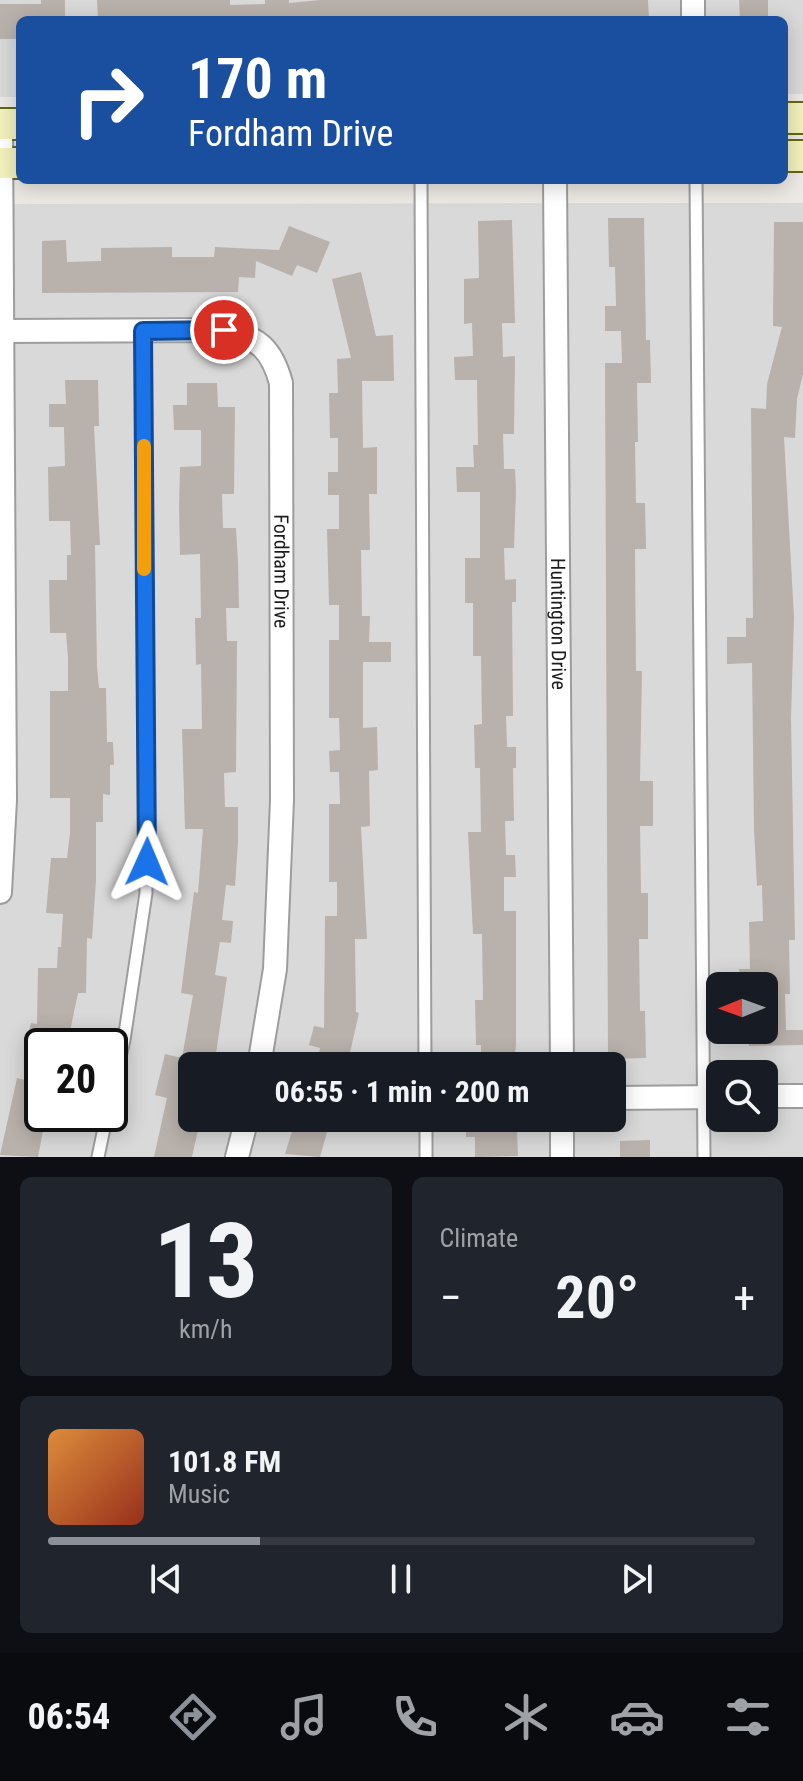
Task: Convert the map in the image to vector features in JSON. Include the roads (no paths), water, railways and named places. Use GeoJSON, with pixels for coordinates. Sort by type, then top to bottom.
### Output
{"type":"FeatureCollection","features":[{"type":"Feature","properties":{"kind":"street"},"geometry":{"type":"LineString","coordinates":[[0,124],[5,800],[0,892]]}},
{"type":"Feature","properties":{"kind":"street","name":"Huntington Drive"},"geometry":{"type":"LineString","coordinates":[[555,184],[562,1052]]}},
{"type":"Feature","properties":{"kind":"street","name":"Fordham Drive"},"geometry":{"type":"LineString","coordinates":[[2,331],[224,330],[242,334],[274,359],[281,383],[282,800],[275,969],[261,1052]]}},
{"type":"Feature","properties":{"kind":"street"},"geometry":{"type":"LineString","coordinates":[[778,1096],[803,1096]]}},
{"type":"Feature","properties":{"kind":"street"},"geometry":{"type":"LineString","coordinates":[[626,1098],[706,1097]]}},
{"type":"Feature","properties":{"kind":"street"},"geometry":{"type":"LineString","coordinates":[[237,1157],[243,1132]]}},
{"type":"Feature","properties":{"kind":"street"},"geometry":{"type":"LineString","coordinates":[[562,1132],[562,1157]]}},
{"type":"Feature","properties":{"kind":"lane"},"geometry":{"type":"LineString","coordinates":[[421,184],[425,1052]]}},
{"type":"Feature","properties":{"kind":"lane"},"geometry":{"type":"LineString","coordinates":[[696,184],[711,1060]]}},
{"type":"Feature","properties":{"kind":"lane"},"geometry":{"type":"LineString","coordinates":[[126,1028],[146,893],[143,331]]}},
{"type":"Feature","properties":{"kind":"lane"},"geometry":{"type":"LineString","coordinates":[[98,1157],[103,1132]]}},
{"type":"Feature","properties":{"kind":"lane"},"geometry":{"type":"LineString","coordinates":[[426,1132],[426,1157]]}},
{"type":"Feature","properties":{"kind":"lane"},"geometry":{"type":"LineString","coordinates":[[704,1157],[707,1132]]}}]}
